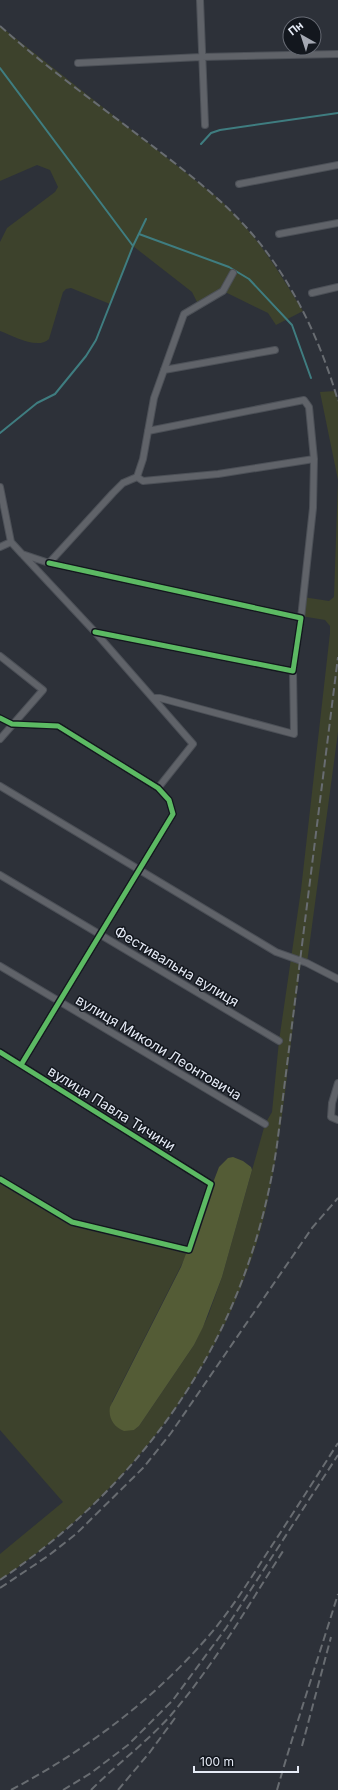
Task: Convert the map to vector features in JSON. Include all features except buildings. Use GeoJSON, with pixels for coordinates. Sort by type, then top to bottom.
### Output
{"type":"FeatureCollection","features":[{"type":"Feature","properties":{"kind":"street"},"geometry":{"type":"LineString","coordinates":[[200,0],[204,125]]}},
{"type":"Feature","properties":{"kind":"street"},"geometry":{"type":"LineString","coordinates":[[78,63],[202,57],[338,54]]}},
{"type":"Feature","properties":{"kind":"street"},"geometry":{"type":"LineString","coordinates":[[239,184],[338,165]]}},
{"type":"Feature","properties":{"kind":"street"},"geometry":{"type":"LineString","coordinates":[[279,234],[338,223]]}},
{"type":"Feature","properties":{"kind":"street"},"geometry":{"type":"LineString","coordinates":[[49,562],[123,483],[137,477],[143,459],[154,398],[184,314],[223,291],[233,273]]}},
{"type":"Feature","properties":{"kind":"street"},"geometry":{"type":"LineString","coordinates":[[312,293],[338,288]]}},
{"type":"Feature","properties":{"kind":"street"},"geometry":{"type":"LineString","coordinates":[[164,370],[276,350]]}},
{"type":"Feature","properties":{"kind":"street"},"geometry":{"type":"LineString","coordinates":[[148,431],[304,400],[309,407],[314,459],[313,508],[301,618],[293,672],[294,734],[160,698],[153,698]]}},
{"type":"Feature","properties":{"kind":"street"},"geometry":{"type":"LineString","coordinates":[[137,477],[143,481],[218,474],[314,459]]}},
{"type":"Feature","properties":{"kind":"street"},"geometry":{"type":"LineString","coordinates":[[0,487],[11,542],[95,632],[193,744],[158,788]]}},
{"type":"Feature","properties":{"kind":"street"},"geometry":{"type":"LineString","coordinates":[[0,547],[11,542]]}},
{"type":"Feature","properties":{"kind":"street"},"geometry":{"type":"LineString","coordinates":[[22,554],[49,562],[301,618]]}},
{"type":"Feature","properties":{"kind":"street"},"geometry":{"type":"LineString","coordinates":[[95,632],[293,672]]}},
{"type":"Feature","properties":{"kind":"street"},"geometry":{"type":"LineString","coordinates":[[0,656],[43,690],[0,739]]}},
{"type":"Feature","properties":{"kind":"street"},"geometry":{"type":"LineString","coordinates":[[0,718],[12,724],[58,726],[158,788],[169,800],[173,814],[21,1065]]}},
{"type":"Feature","properties":{"kind":"street"},"geometry":{"type":"LineString","coordinates":[[0,786],[276,952],[307,963],[338,979]]}},
{"type":"Feature","properties":{"kind":"street","name":"Фестивальна вулиця"},"geometry":{"type":"LineString","coordinates":[[0,875],[279,1041]]}},
{"type":"Feature","properties":{"kind":"street","name":"вулиця Миколи Леонтовича"},"geometry":{"type":"LineString","coordinates":[[0,966],[265,1124]]}},
{"type":"Feature","properties":{"kind":"street","name":"вулиця Павла Тичини"},"geometry":{"type":"LineString","coordinates":[[0,1052],[211,1184],[189,1250],[72,1222],[0,1179]]}},
{"type":"Feature","properties":{"kind":"street"},"geometry":{"type":"LineString","coordinates":[[338,1083],[332,1102],[331,1117],[338,1120]]}},
{"type":"Feature","properties":{"kind":"green space"},"geometry":{"type":"Polygon","coordinates":[[[0,26],[218,198],[244,225],[265,252],[303,311],[276,325],[268,313],[223,291],[199,306],[192,292],[133,246],[110,304],[71,288],[66,289],[63,292],[49,339],[44,342],[32,343],[0,331],[0,242],[7,228],[55,192],[58,187],[50,170],[37,165],[0,181],[0,26]]]}},
{"type":"Feature","properties":{"kind":"green space"},"geometry":{"type":"Polygon","coordinates":[[[335,391],[338,401],[338,480],[320,392],[335,391]]]}},
{"type":"Feature","properties":{"kind":"green space"},"geometry":{"type":"Polygon","coordinates":[[[338,480],[338,732],[307,963],[301,961],[278,1144],[267,1204],[251,1261],[229,1316],[201,1368],[169,1417],[133,1463],[92,1506],[48,1545],[0,1580],[0,1554],[63,1502],[0,1430],[0,1179],[72,1222],[189,1250],[112,1402],[134,1430],[139,1426],[194,1345],[208,1316],[222,1277],[265,1124],[272,1112],[279,1041],[301,890],[330,633],[330,626],[325,620],[301,616],[303,597],[329,601],[334,597],[338,480]]]}},
{"type":"Feature","properties":{"kind":"green space"},"geometry":{"type":"Polygon","coordinates":[[[233,1157],[243,1161],[251,1167],[252,1170],[222,1277],[203,1327],[194,1345],[139,1426],[134,1430],[124,1431],[112,1422],[110,1407],[181,1267],[219,1167],[228,1158],[233,1157]]]}},
{"type":"Feature","properties":{"kind":"waterway"},"geometry":{"type":"LineString","coordinates":[[0,68],[133,246]]}},
{"type":"Feature","properties":{"kind":"waterway"},"geometry":{"type":"LineString","coordinates":[[201,144],[211,133],[220,130],[338,113]]}},
{"type":"Feature","properties":{"kind":"waterway"},"geometry":{"type":"LineString","coordinates":[[0,433],[37,403],[55,394],[86,356],[96,340],[133,246],[146,219]]}},
{"type":"Feature","properties":{"kind":"waterway"},"geometry":{"type":"LineString","coordinates":[[139,234],[229,267],[249,279],[292,325],[311,378]]}},
{"type":"Feature","properties":{"kind":"railway"},"geometry":{"type":"LineString","coordinates":[[0,26],[58,75],[197,181],[243,223],[281,272],[293,293],[314,335],[338,401]]}},
{"type":"Feature","properties":{"kind":"railway"},"geometry":{"type":"LineString","coordinates":[[0,1580],[55,1539],[104,1494],[148,1445],[186,1392],[218,1336],[244,1276],[264,1212],[277,1145],[338,657]]}},
{"type":"Feature","properties":{"kind":"railway"},"geometry":{"type":"LineString","coordinates":[[0,1588],[48,1556],[76,1534],[144,1467],[171,1433],[312,1228],[338,1198]]}},
{"type":"Feature","properties":{"kind":"railway"},"geometry":{"type":"LineString","coordinates":[[11,1790],[65,1759],[115,1724],[163,1684],[185,1662],[215,1629],[231,1607],[338,1443]]}},
{"type":"Feature","properties":{"kind":"railway"},"geometry":{"type":"LineString","coordinates":[[63,1790],[91,1773],[128,1745],[173,1700],[226,1628],[338,1455]]}},
{"type":"Feature","properties":{"kind":"railway"},"geometry":{"type":"LineString","coordinates":[[91,1790],[142,1744],[171,1715],[217,1655],[285,1548]]}},
{"type":"Feature","properties":{"kind":"railway"},"geometry":{"type":"LineString","coordinates":[[277,1790],[338,1594]]}},
{"type":"Feature","properties":{"kind":"railway"},"geometry":{"type":"LineString","coordinates":[[302,1746],[331,1637]]}},
{"type":"Feature","properties":{"kind":"railway"},"geometry":{"type":"LineString","coordinates":[[118,1790],[150,1752],[175,1718]]}},
{"type":"Feature","properties":{"kind":"cycle path"},"geometry":{"type":"LineString","coordinates":[[49,563],[301,618],[293,671],[95,632]]}},
{"type":"Feature","properties":{"kind":"cycle path"},"geometry":{"type":"LineString","coordinates":[[0,718],[12,724],[58,726],[158,788],[169,800],[173,814],[21,1065]]}},
{"type":"Feature","properties":{"kind":"cycle path"},"geometry":{"type":"LineString","coordinates":[[0,1052],[211,1184],[189,1250],[72,1222],[0,1179]]}}]}
